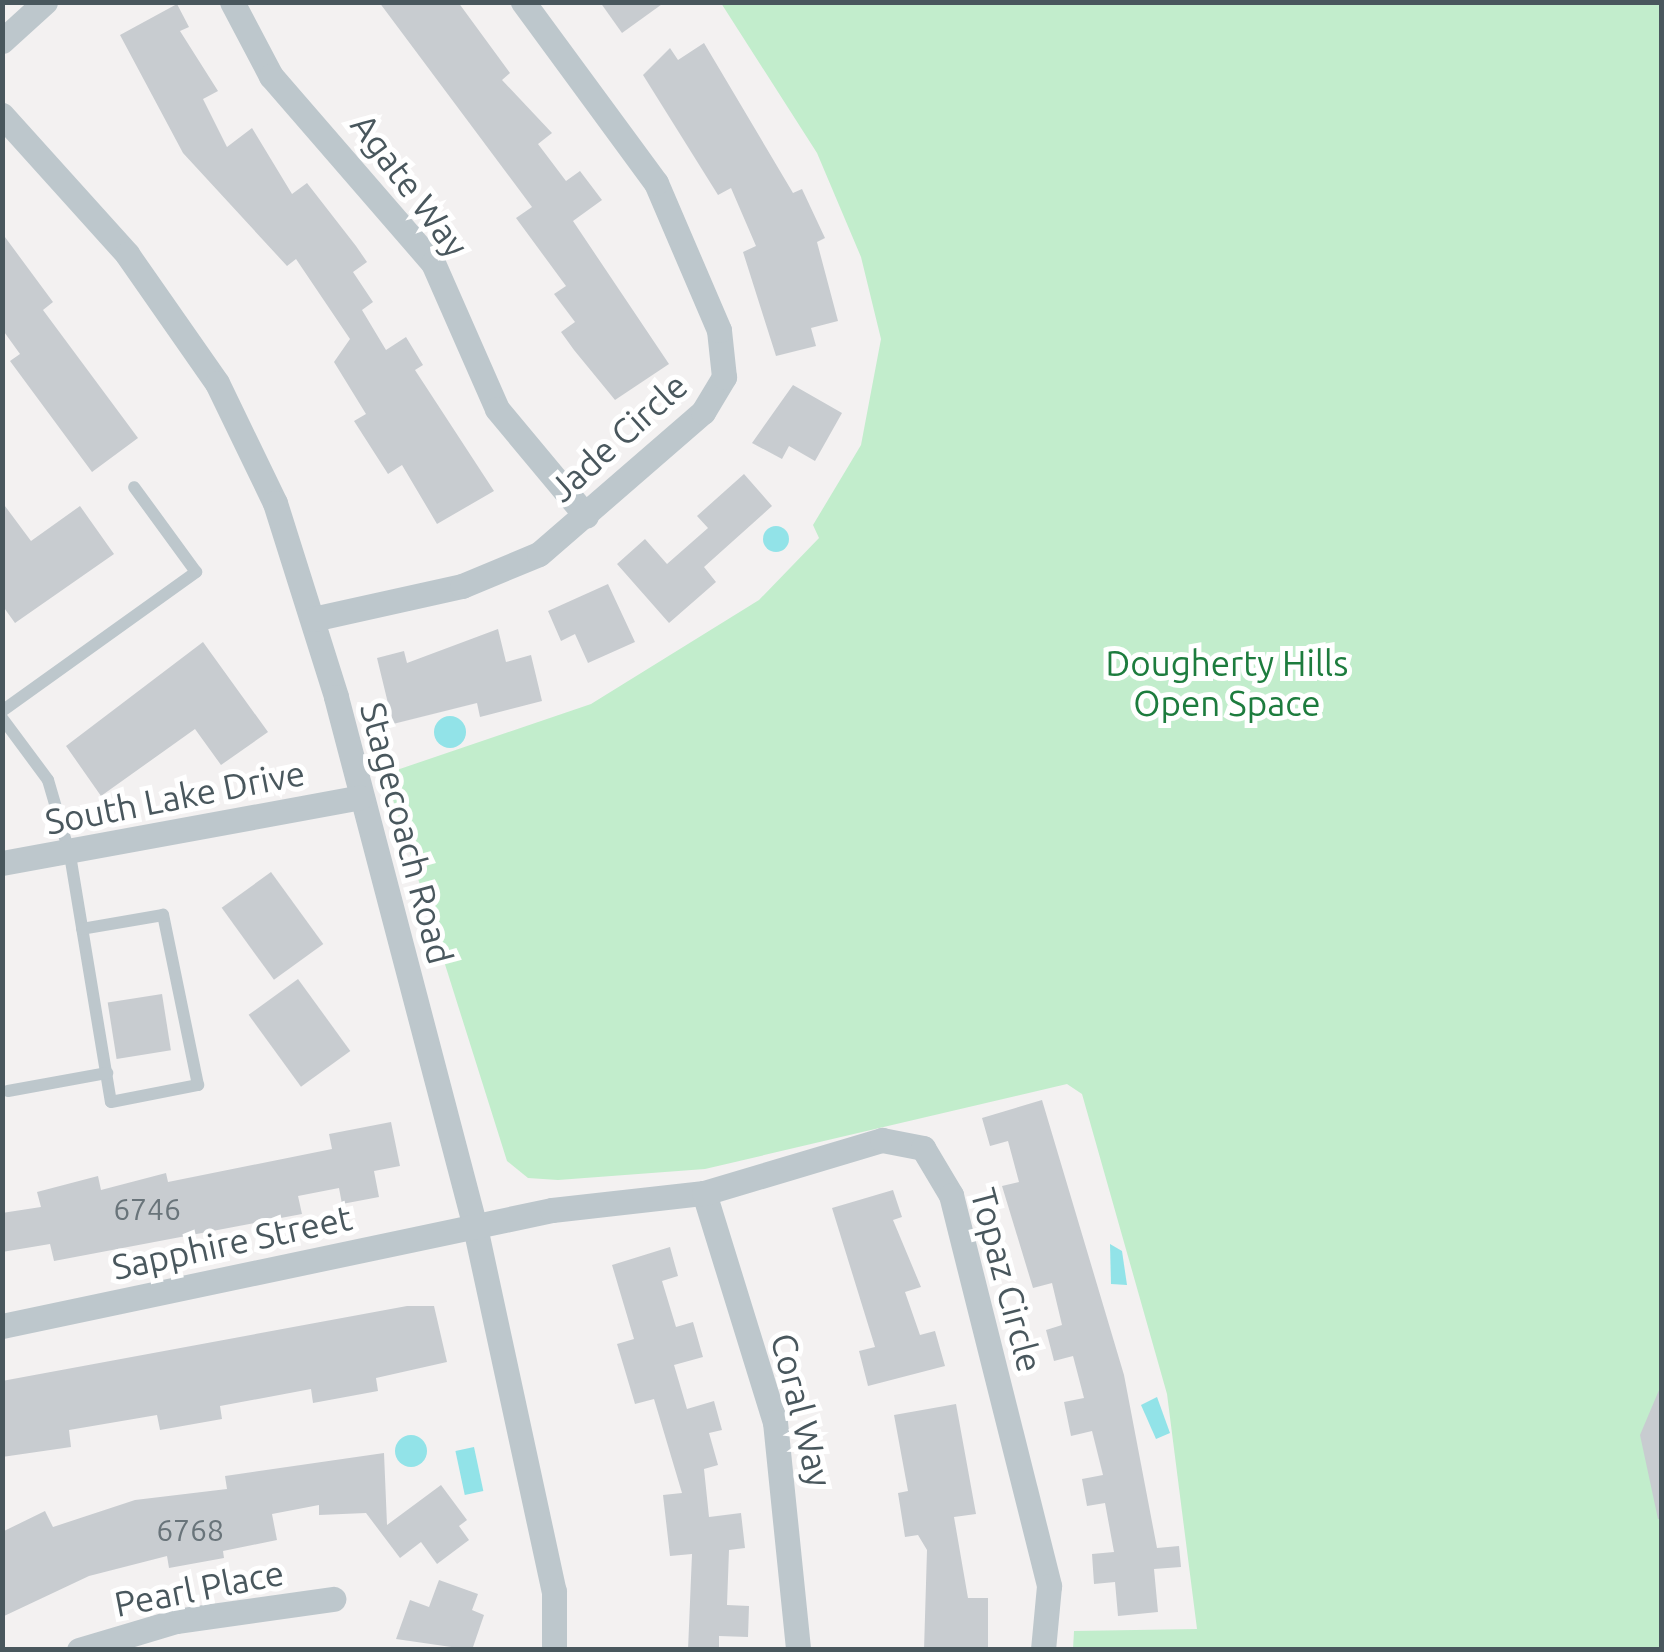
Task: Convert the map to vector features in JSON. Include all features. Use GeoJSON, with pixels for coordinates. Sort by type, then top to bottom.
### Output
{"type":"FeatureCollection","features":[{"type":"Feature","properties":{"kind":"street"},"geometry":{"type":"LineString","coordinates":[[2,40],[45,2]]}},
{"type":"Feature","properties":{"kind":"street","name":"Agate Way"},"geometry":{"type":"LineString","coordinates":[[232,2],[271,76],[433,263],[496,409],[586,516]]}},
{"type":"Feature","properties":{"kind":"street","name":"Jade Circle"},"geometry":{"type":"LineString","coordinates":[[313,619],[501,574],[586,516],[718,394],[726,353],[656,183],[523,2]]}},
{"type":"Feature","properties":{"kind":"street","name":"Stagecoach Road"},"geometry":{"type":"LineString","coordinates":[[2,116],[127,254],[218,382],[274,503],[313,619],[475,1227],[554,1591],[554,1650]]}},
{"type":"Feature","properties":{"kind":"street","name":"South Lake Drive"},"geometry":{"type":"LineString","coordinates":[[2,863],[70,855],[360,797]]}},
{"type":"Feature","properties":{"kind":"street","name":"Topaz Circle"},"geometry":{"type":"LineString","coordinates":[[475,1227],[704,1193],[882,1140],[923,1148],[939,1169],[1049,1586],[1042,1650]]}},
{"type":"Feature","properties":{"kind":"street","name":"Coral Way"},"geometry":{"type":"LineString","coordinates":[[704,1193],[775,1422],[798,1650]]}},
{"type":"Feature","properties":{"kind":"street","name":"Sapphire Street"},"geometry":{"type":"LineString","coordinates":[[2,1326],[475,1227]]}},
{"type":"Feature","properties":{"kind":"street","name":"Pearl Place"},"geometry":{"type":"LineString","coordinates":[[79,1650],[176,1620],[333,1599]]}},
{"type":"Feature","properties":{"kind":"lane"},"geometry":{"type":"LineString","coordinates":[[82,930],[163,916],[198,1086],[112,1102],[82,930],[70,855],[48,780],[2,715],[196,572],[134,488]]}},
{"type":"Feature","properties":{"kind":"lane"},"geometry":{"type":"LineString","coordinates":[[8,1091],[107,1073]]}},
{"type":"Feature","properties":{"kind":"green space","name":"Dougherty Hills Open Space"},"geometry":{"type":"Polygon","coordinates":[[[721,3],[1661,3],[1661,1649],[1073,1649],[1074,1631],[1197,1629],[1167,1394],[1082,1094],[1067,1084],[705,1169],[558,1180],[528,1178],[507,1161],[385,774],[591,704],[759,600],[819,538],[813,525],[861,445],[881,339],[861,257],[817,153],[721,3]]]}},
{"type":"Feature","properties":{"kind":"water"},"geometry":{"type":"Polygon","coordinates":[[[776,526],[785,530],[789,539],[785,548],[776,552],[767,548],[763,539],[767,530],[776,526]]]}},
{"type":"Feature","properties":{"kind":"water"},"geometry":{"type":"Polygon","coordinates":[[[450,716],[461,721],[466,732],[461,743],[450,748],[439,743],[434,732],[439,721],[450,716]]]}},
{"type":"Feature","properties":{"kind":"water"},"geometry":{"type":"Polygon","coordinates":[[[1110,1244],[1122,1251],[1127,1285],[1111,1284],[1110,1244]]]}},
{"type":"Feature","properties":{"kind":"water"},"geometry":{"type":"Polygon","coordinates":[[[1157,1397],[1170,1433],[1156,1439],[1141,1405],[1157,1397]]]}},
{"type":"Feature","properties":{"kind":"water"},"geometry":{"type":"Polygon","coordinates":[[[411,1435],[422,1440],[427,1451],[422,1462],[411,1467],[400,1462],[395,1451],[400,1440],[411,1435]]]}},
{"type":"Feature","properties":{"kind":"water"},"geometry":{"type":"Polygon","coordinates":[[[474,1447],[483,1491],[465,1495],[455,1451],[474,1447]]]}},
{"type":"Feature","properties":{"kind":"building"},"geometry":{"type":"Polygon","coordinates":[[[379,2],[458,2],[510,73],[502,80],[552,133],[538,144],[566,181],[580,171],[602,200],[573,221],[669,364],[615,400],[574,350],[561,332],[575,322],[554,294],[566,286],[516,218],[532,207],[379,2]]]}},
{"type":"Feature","properties":{"kind":"building"},"geometry":{"type":"Polygon","coordinates":[[[600,2],[665,2],[622,33],[600,2]]]}},
{"type":"Feature","properties":{"kind":"building"},"geometry":{"type":"Polygon","coordinates":[[[177,4],[189,27],[180,31],[218,91],[203,99],[227,147],[252,128],[292,194],[307,183],[356,246],[367,262],[353,272],[373,302],[362,310],[386,350],[406,337],[423,365],[415,370],[494,491],[437,524],[402,465],[388,474],[354,421],[366,414],[334,362],[350,339],[296,259],[287,266],[183,153],[120,35],[177,4]]]}},
{"type":"Feature","properties":{"kind":"building"},"geometry":{"type":"Polygon","coordinates":[[[704,43],[793,193],[802,189],[825,238],[817,242],[838,321],[811,328],[816,346],[776,356],[743,252],[756,246],[731,188],[718,195],[643,75],[670,48],[678,60],[704,43]]]}},
{"type":"Feature","properties":{"kind":"building"},"geometry":{"type":"Polygon","coordinates":[[[2,233],[53,302],[43,310],[138,438],[92,472],[10,361],[20,354],[2,329],[2,233]]]}},
{"type":"Feature","properties":{"kind":"building"},"geometry":{"type":"Polygon","coordinates":[[[793,385],[842,413],[815,461],[789,446],[782,459],[752,443],[793,385]]]}},
{"type":"Feature","properties":{"kind":"building"},"geometry":{"type":"Polygon","coordinates":[[[744,474],[772,506],[704,567],[716,582],[669,623],[617,564],[645,539],[667,564],[708,528],[697,516],[744,474]]]}},
{"type":"Feature","properties":{"kind":"building"},"geometry":{"type":"Polygon","coordinates":[[[2,502],[31,541],[80,506],[114,554],[15,623],[2,605],[2,502]]]}},
{"type":"Feature","properties":{"kind":"building"},"geometry":{"type":"Polygon","coordinates":[[[608,584],[635,642],[588,663],[575,634],[561,641],[548,611],[608,584]]]}},
{"type":"Feature","properties":{"kind":"building"},"geometry":{"type":"Polygon","coordinates":[[[498,629],[506,662],[531,655],[542,701],[480,717],[477,703],[393,724],[377,658],[404,651],[407,663],[498,629]]]}},
{"type":"Feature","properties":{"kind":"building"},"geometry":{"type":"Polygon","coordinates":[[[203,642],[268,732],[221,765],[195,729],[101,796],[66,746],[203,642]]]}},
{"type":"Feature","properties":{"kind":"building"},"geometry":{"type":"Polygon","coordinates":[[[271,872],[323,944],[274,980],[222,908],[271,872]]]}},
{"type":"Feature","properties":{"kind":"building"},"geometry":{"type":"Polygon","coordinates":[[[298,979],[350,1051],[301,1087],[249,1015],[298,979]]]}},
{"type":"Feature","properties":{"kind":"building"},"geometry":{"type":"Polygon","coordinates":[[[162,994],[171,1050],[117,1059],[108,1003],[162,994]]]}},
{"type":"Feature","properties":{"kind":"building"},"geometry":{"type":"Polygon","coordinates":[[[1042,1100],[1124,1375],[1157,1548],[1179,1546],[1181,1567],[1154,1569],[1158,1612],[1118,1616],[1115,1582],[1094,1584],[1092,1554],[1114,1552],[1105,1503],[1087,1506],[1082,1479],[1103,1475],[1092,1431],[1071,1436],[1064,1402],[1084,1398],[1073,1356],[1054,1361],[1046,1330],[1062,1325],[1052,1283],[1033,1288],[1002,1186],[1019,1182],[1008,1141],[990,1146],[982,1118],[1042,1100]]]}},
{"type":"Feature","properties":{"kind":"building"},"geometry":{"type":"Polygon","coordinates":[[[391,1122],[400,1166],[374,1171],[379,1197],[342,1204],[339,1188],[298,1196],[302,1214],[54,1261],[50,1244],[2,1252],[2,1213],[41,1207],[37,1192],[98,1176],[101,1190],[166,1173],[168,1182],[332,1149],[329,1134],[391,1122]]]}},
{"type":"Feature","properties":{"kind":"building"},"geometry":{"type":"Polygon","coordinates":[[[893,1190],[902,1217],[893,1220],[921,1287],[905,1292],[920,1335],[935,1331],[945,1366],[868,1386],[859,1351],[875,1347],[832,1208],[893,1190]]]}},
{"type":"Feature","properties":{"kind":"building"},"geometry":{"type":"Polygon","coordinates":[[[670,1247],[678,1276],[662,1281],[676,1327],[693,1322],[703,1357],[674,1365],[687,1409],[714,1401],[722,1430],[709,1433],[718,1465],[704,1469],[709,1517],[741,1513],[745,1548],[729,1550],[727,1605],[749,1606],[748,1637],[719,1636],[719,1650],[688,1650],[692,1554],[670,1556],[663,1495],[682,1493],[654,1399],[635,1404],[617,1344],[634,1339],[612,1265],[670,1247]]]}},
{"type":"Feature","properties":{"kind":"building"},"geometry":{"type":"Polygon","coordinates":[[[407,1306],[434,1306],[447,1362],[376,1378],[378,1391],[313,1403],[311,1389],[220,1406],[222,1419],[160,1430],[157,1415],[69,1430],[71,1447],[2,1457],[2,1381],[407,1306]]]}},
{"type":"Feature","properties":{"kind":"building"},"geometry":{"type":"Polygon","coordinates":[[[1662,1383],[1662,1519],[1658,1519],[1640,1435],[1662,1383]]]}},
{"type":"Feature","properties":{"kind":"building"},"geometry":{"type":"Polygon","coordinates":[[[956,1404],[976,1514],[954,1517],[968,1598],[988,1598],[988,1650],[924,1650],[927,1550],[918,1535],[905,1537],[898,1493],[908,1491],[894,1415],[956,1404]]]}},
{"type":"Feature","properties":{"kind":"building"},"geometry":{"type":"Polygon","coordinates":[[[384,1453],[387,1525],[441,1485],[467,1520],[459,1526],[469,1540],[437,1564],[421,1542],[400,1558],[366,1513],[319,1515],[319,1505],[272,1514],[277,1540],[223,1551],[224,1558],[169,1568],[167,1556],[89,1576],[2,1617],[2,1532],[45,1511],[53,1527],[135,1500],[227,1489],[225,1476],[384,1453]]]}},
{"type":"Feature","properties":{"kind":"building"},"geometry":{"type":"Polygon","coordinates":[[[439,1580],[478,1594],[472,1610],[484,1615],[472,1650],[396,1639],[410,1600],[429,1607],[439,1580]]]}}]}
